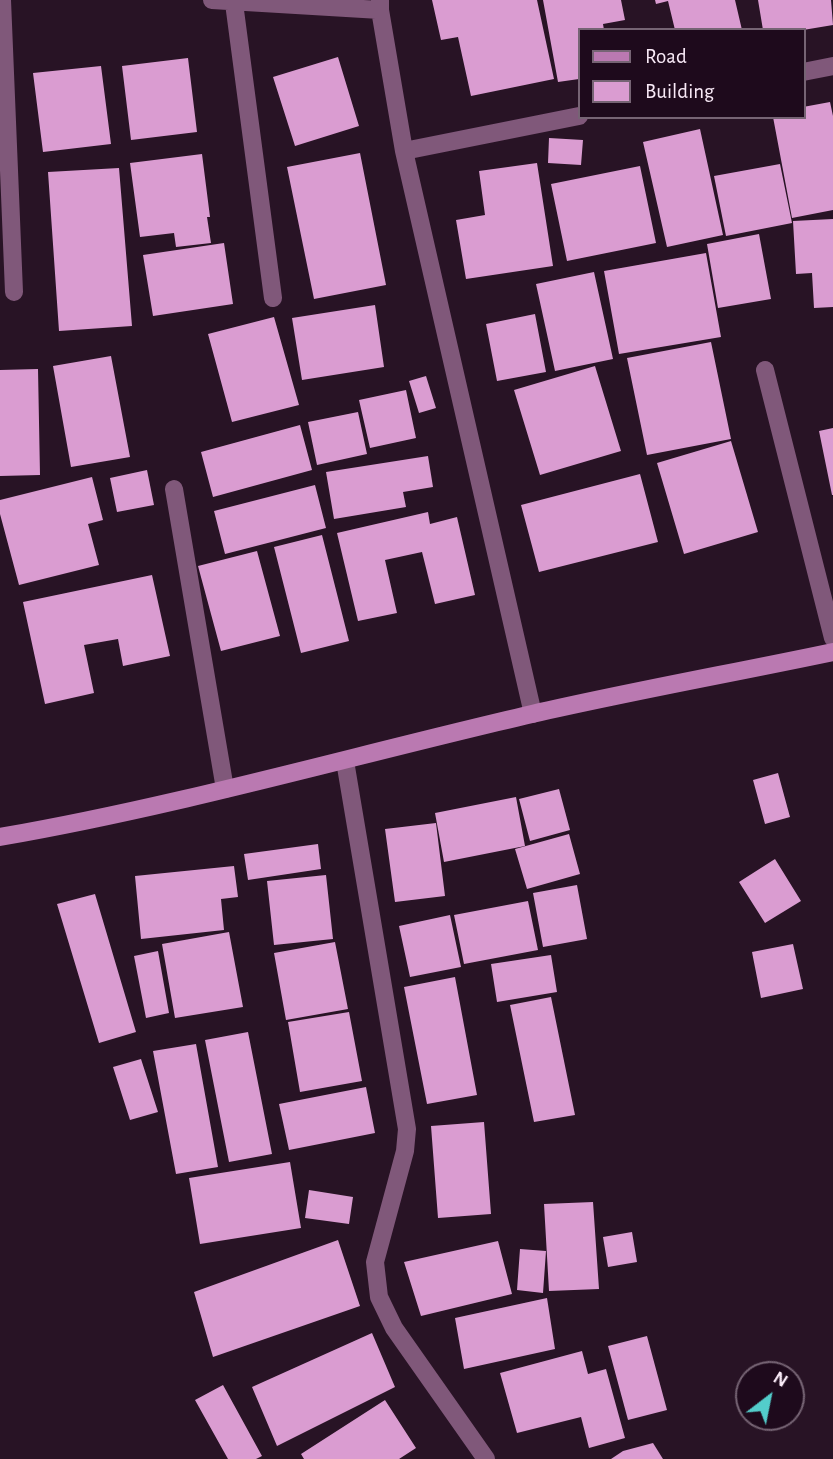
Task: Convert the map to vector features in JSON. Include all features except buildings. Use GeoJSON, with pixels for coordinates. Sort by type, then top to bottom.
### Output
{"type":"FeatureCollection","features":[{"type":"Feature","properties":{"kind":"main road"},"geometry":{"type":"LineString","coordinates":[[0,837],[54,828],[225,789],[533,714],[833,652]]}},
{"type":"Feature","properties":{"kind":"street"},"geometry":{"type":"LineString","coordinates":[[2,0],[14,292]]}},
{"type":"Feature","properties":{"kind":"street"},"geometry":{"type":"LineString","coordinates":[[212,0],[234,3],[380,5],[404,151],[533,714]]}},
{"type":"Feature","properties":{"kind":"street"},"geometry":{"type":"LineString","coordinates":[[234,3],[273,298]]}},
{"type":"Feature","properties":{"kind":"street"},"geometry":{"type":"LineString","coordinates":[[805,72],[833,66]]}},
{"type":"Feature","properties":{"kind":"street"},"geometry":{"type":"LineString","coordinates":[[404,151],[578,116]]}},
{"type":"Feature","properties":{"kind":"street"},"geometry":{"type":"LineString","coordinates":[[765,370],[833,638]]}},
{"type":"Feature","properties":{"kind":"street"},"geometry":{"type":"LineString","coordinates":[[174,489],[225,789]]}},
{"type":"Feature","properties":{"kind":"street"},"geometry":{"type":"LineString","coordinates":[[345,761],[407,1129],[405,1151],[375,1262],[379,1297],[394,1328],[486,1459]]}}]}
